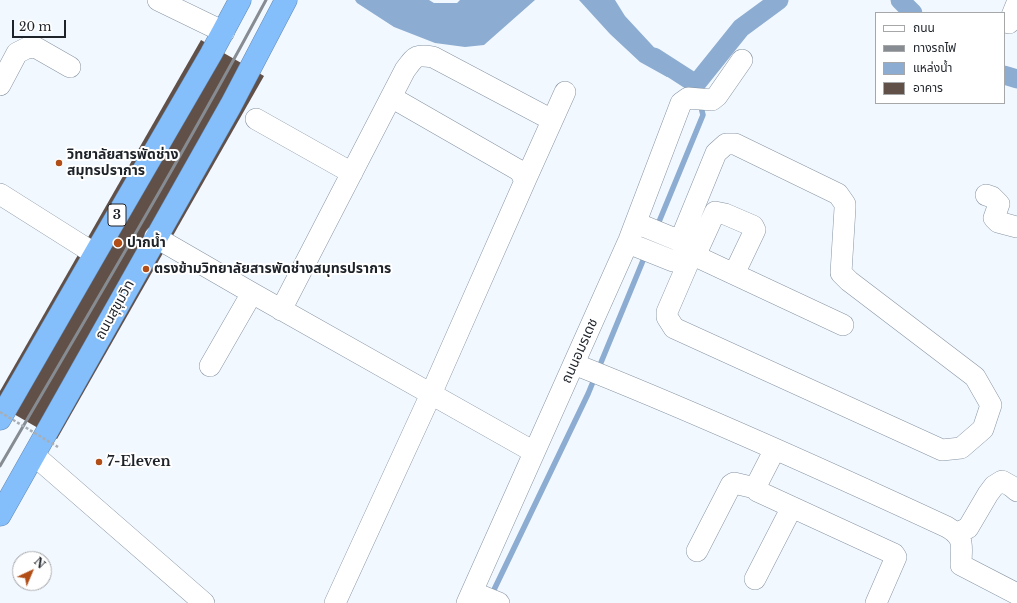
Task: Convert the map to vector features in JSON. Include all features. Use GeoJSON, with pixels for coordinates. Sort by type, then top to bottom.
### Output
{"type":"FeatureCollection","features":[{"type":"Feature","properties":{"kind":"highway","name":"ถนนสุขุมวิท"},"geometry":{"type":"LineString","coordinates":[[0,514],[231,106],[286,0]]}},
{"type":"Feature","properties":{"kind":"highway","name":"3"},"geometry":{"type":"LineString","coordinates":[[0,419],[224,32],[237,6]]}},
{"type":"Feature","properties":{"kind":"street"},"geometry":{"type":"LineString","coordinates":[[158,0],[224,32]]}},
{"type":"Feature","properties":{"kind":"street"},"geometry":{"type":"LineString","coordinates":[[1009,22],[1017,4]]}},
{"type":"Feature","properties":{"kind":"street"},"geometry":{"type":"LineString","coordinates":[[0,85],[17,53],[27,48],[35,47],[70,67]]}},
{"type":"Feature","properties":{"kind":"street"},"geometry":{"type":"LineString","coordinates":[[281,310],[405,70],[414,58],[419,56],[432,57],[552,120]]}},
{"type":"Feature","properties":{"kind":"street","name":"ถนนอมรเดช"},"geometry":{"type":"LineString","coordinates":[[471,596],[534,452],[589,371],[648,228],[681,103],[688,98],[712,100],[717,96],[742,60]]}},
{"type":"Feature","properties":{"kind":"street"},"geometry":{"type":"LineString","coordinates":[[335,603],[431,394],[565,92]]}},
{"type":"Feature","properties":{"kind":"street"},"geometry":{"type":"LineString","coordinates":[[391,97],[520,171],[525,181]]}},
{"type":"Feature","properties":{"kind":"street"},"geometry":{"type":"LineString","coordinates":[[256,119],[352,173]]}},
{"type":"Feature","properties":{"kind":"street"},"geometry":{"type":"LineString","coordinates":[[639,248],[673,261],[689,251],[716,153],[726,144],[735,144],[838,194],[845,204],[841,273],[849,281],[975,377],[991,405],[983,429],[961,448],[942,450],[674,328],[667,317],[667,312],[689,251],[715,212],[725,214],[753,226],[755,230],[734,274]]}},
{"type":"Feature","properties":{"kind":"street"},"geometry":{"type":"LineString","coordinates":[[0,194],[95,254]]}},
{"type":"Feature","properties":{"kind":"street"},"geometry":{"type":"LineString","coordinates":[[986,194],[992,197],[999,204],[994,218],[998,222],[1017,227]]}},
{"type":"Feature","properties":{"kind":"street"},"geometry":{"type":"LineString","coordinates":[[648,228],[734,274],[842,325]]}},
{"type":"Feature","properties":{"kind":"street"},"geometry":{"type":"LineString","coordinates":[[155,238],[534,452]]}},
{"type":"Feature","properties":{"kind":"street"},"geometry":{"type":"LineString","coordinates":[[210,366],[252,293]]}},
{"type":"Feature","properties":{"kind":"street"},"geometry":{"type":"LineString","coordinates":[[589,371],[680,407],[775,448],[957,533],[961,541],[962,565],[1015,597]]}},
{"type":"Feature","properties":{"kind":"street"},"geometry":{"type":"LineString","coordinates":[[755,488],[775,448]]}},
{"type":"Feature","properties":{"kind":"street"},"geometry":{"type":"LineString","coordinates":[[34,455],[204,603]]}},
{"type":"Feature","properties":{"kind":"street"},"geometry":{"type":"LineString","coordinates":[[957,533],[968,528],[994,486],[1002,481],[1012,486],[1017,491]]}},
{"type":"Feature","properties":{"kind":"street"},"geometry":{"type":"LineString","coordinates":[[697,551],[731,485],[734,483],[755,488],[757,491],[894,554],[896,557],[876,603]]}},
{"type":"Feature","properties":{"kind":"street"},"geometry":{"type":"LineString","coordinates":[[755,578],[792,507]]}},
{"type":"Feature","properties":{"kind":"street"},"geometry":{"type":"LineString","coordinates":[[471,596],[497,602]]}},
{"type":"Feature","properties":{"kind":"path"},"geometry":{"type":"LineString","coordinates":[[0,412],[58,447]]}},
{"type":"Feature","properties":{"kind":"water"},"geometry":{"type":"Polygon","coordinates":[[[355,0],[429,0],[434,3],[457,3],[460,0],[535,0],[484,45],[465,47],[435,43],[394,27],[357,3],[355,0]]]}},
{"type":"Feature","properties":{"kind":"water"},"geometry":{"type":"Polygon","coordinates":[[[579,0],[615,0],[625,16],[676,71],[667,77],[640,62],[610,34],[579,0]]]}},
{"type":"Feature","properties":{"kind":"building"},"geometry":{"type":"Polygon","coordinates":[[[201,40],[264,76],[57,439],[0,406],[0,391],[201,40]]]}},
{"type":"Feature","properties":{"kind":"waterway"},"geometry":{"type":"LineString","coordinates":[[654,57],[696,84],[741,28],[779,0]]}},
{"type":"Feature","properties":{"kind":"waterway"},"geometry":{"type":"LineString","coordinates":[[900,0],[912,12]]}},
{"type":"Feature","properties":{"kind":"waterway"},"geometry":{"type":"LineString","coordinates":[[1005,75],[1017,79]]}},
{"type":"Feature","properties":{"kind":"waterway"},"geometry":{"type":"LineString","coordinates":[[696,84],[699,95]]}},
{"type":"Feature","properties":{"kind":"waterway"},"geometry":{"type":"LineString","coordinates":[[491,596],[588,394],[703,115],[700,103]]}},
{"type":"Feature","properties":{"kind":"railway"},"geometry":{"type":"LineString","coordinates":[[0,466],[169,176],[266,0]]}},
{"type":"Feature","properties":{"kind":"place","name":"วิทยาลัยสารพัดช่าง สมุทรปราการ"},"geometry":{"type":"Point","coordinates":[59,163]}},
{"type":"Feature","properties":{"kind":"place","name":"ปากน้ำ"},"geometry":{"type":"Point","coordinates":[118,243]}},
{"type":"Feature","properties":{"kind":"place","name":"ตรงข้ามวิทยาลัยสารพัดช่างสมุทรปราการ"},"geometry":{"type":"Point","coordinates":[146,269]}},
{"type":"Feature","properties":{"kind":"place","name":"7-Eleven"},"geometry":{"type":"Point","coordinates":[99,462]}}]}
